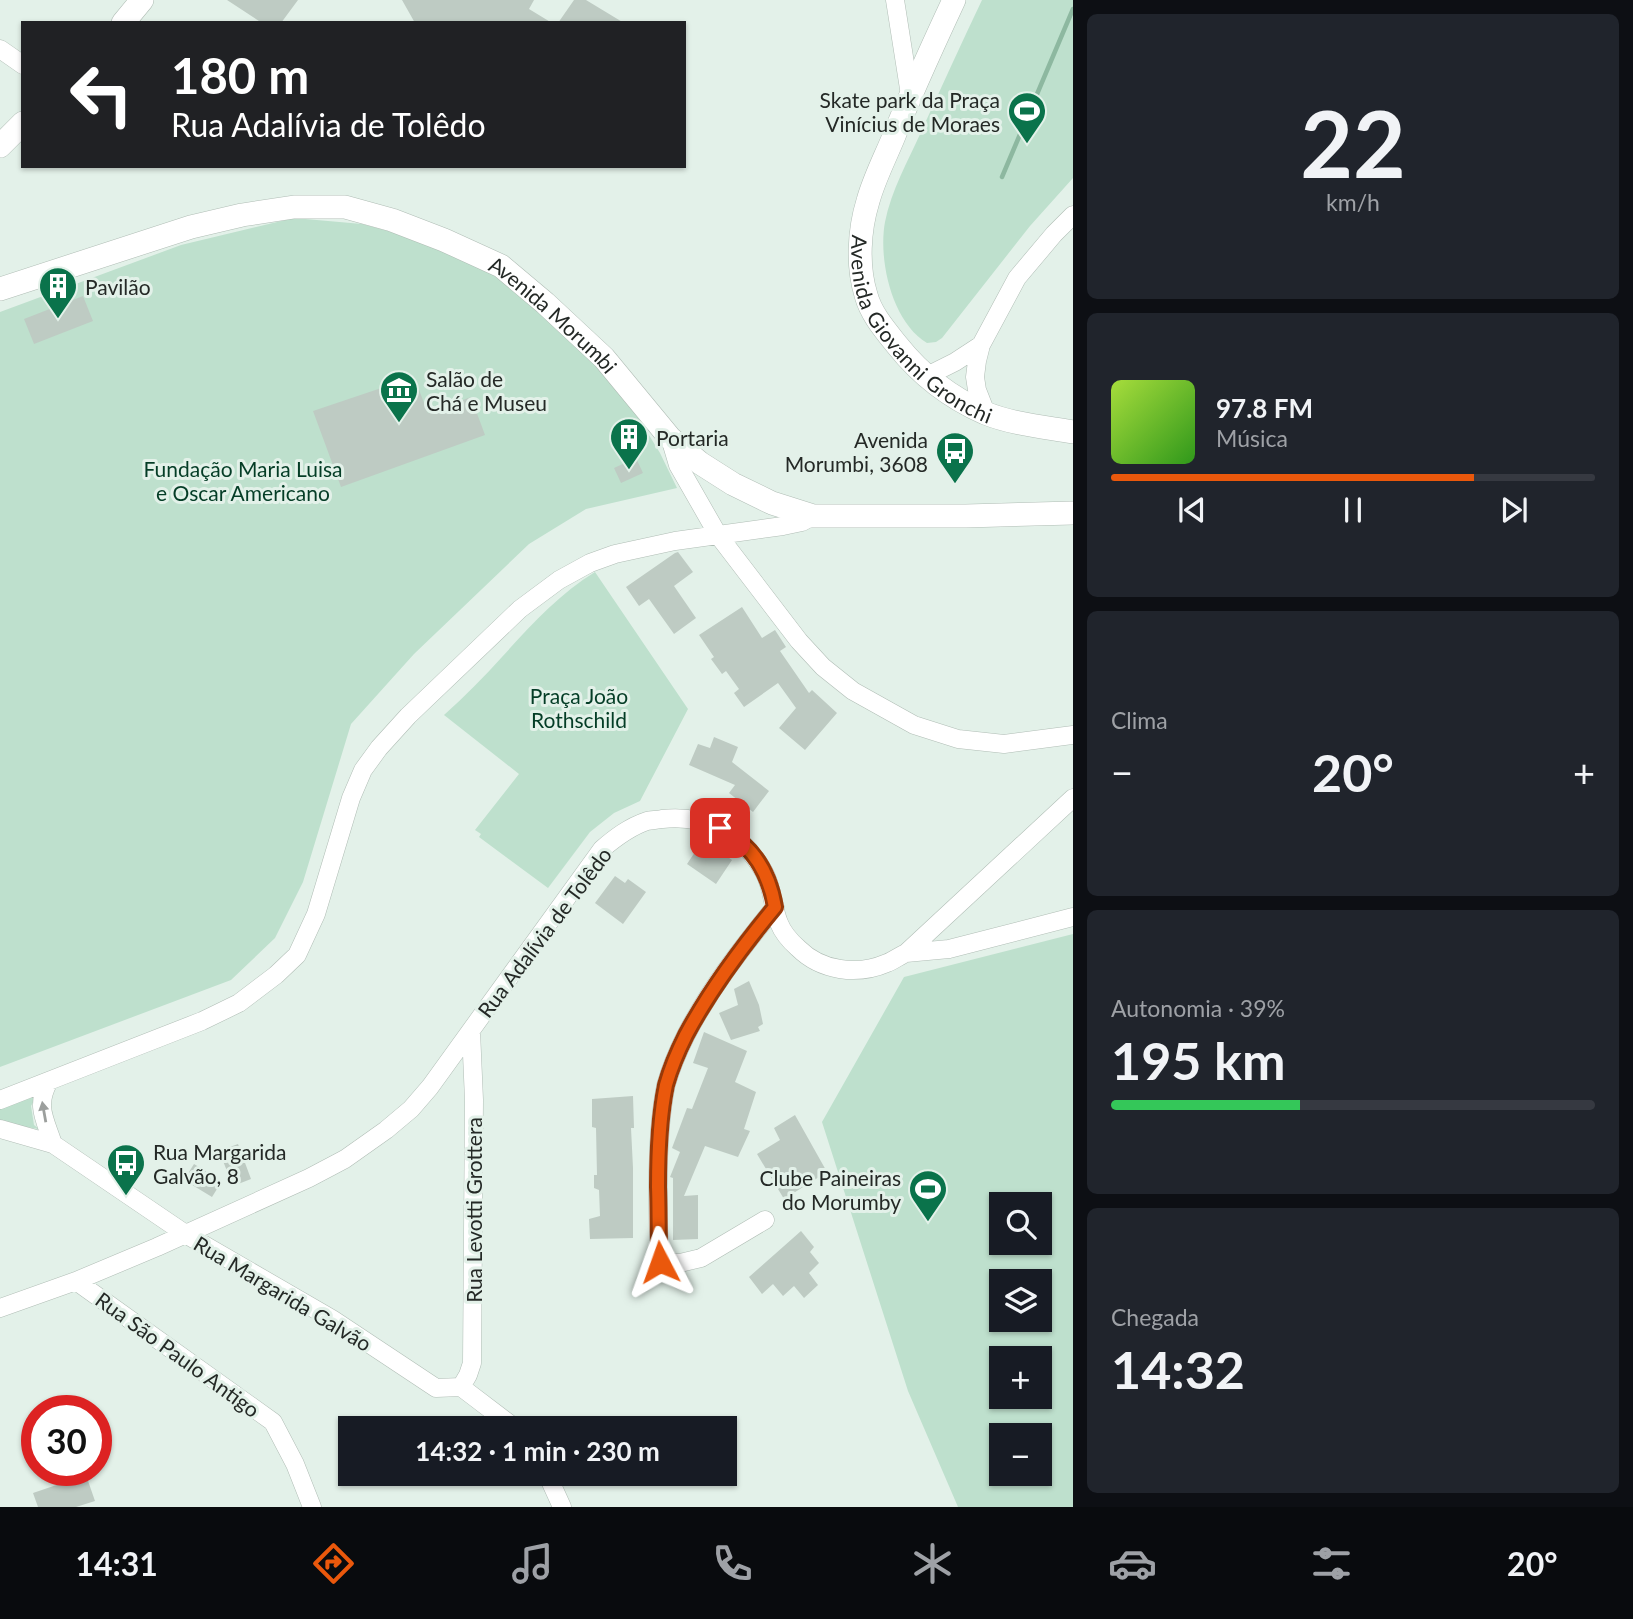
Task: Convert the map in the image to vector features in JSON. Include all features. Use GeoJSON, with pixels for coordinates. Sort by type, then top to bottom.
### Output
{"type":"FeatureCollection","features":[{"type":"Feature","properties":{"kind":"main road"},"geometry":{"type":"LineString","coordinates":[[125,21],[142,0]]}},
{"type":"Feature","properties":{"kind":"main road","name":"Avenida Giovanni Gronchi"},"geometry":{"type":"LineString","coordinates":[[954,0],[910,95],[868,201],[861,235],[866,296],[879,322],[903,352],[942,388],[986,414],[1073,432]]}},
{"type":"Feature","properties":{"kind":"main road"},"geometry":{"type":"LineString","coordinates":[[0,146],[21,125]]}},
{"type":"Feature","properties":{"kind":"main road","name":"Avenida Morumbi"},"geometry":{"type":"LineString","coordinates":[[0,289],[204,224],[294,207],[345,207],[392,220],[501,266],[604,358],[670,438],[700,463],[733,484],[772,503],[813,516],[1073,513]]}},
{"type":"Feature","properties":{"kind":"street"},"geometry":{"type":"LineString","coordinates":[[895,0],[910,95]]}},
{"type":"Feature","properties":{"kind":"street"},"geometry":{"type":"LineString","coordinates":[[0,49],[21,64]]}},
{"type":"Feature","properties":{"kind":"street"},"geometry":{"type":"LineString","coordinates":[[986,414],[975,377],[981,345],[1017,278],[1073,215]]}},
{"type":"Feature","properties":{"kind":"street"},"geometry":{"type":"LineString","coordinates":[[927,376],[981,345]]}},
{"type":"Feature","properties":{"kind":"street"},"geometry":{"type":"LineString","coordinates":[[670,438],[678,465],[719,535],[791,631],[823,667],[853,691],[914,725],[958,739],[1004,744],[1073,735]]}},
{"type":"Feature","properties":{"kind":"street"},"geometry":{"type":"LineString","coordinates":[[0,1100],[202,1021],[239,1003],[276,975],[297,955],[316,914],[351,798],[363,770],[408,716],[520,610],[559,580],[590,563],[615,554],[659,544],[778,527],[802,522],[813,516]]}},
{"type":"Feature","properties":{"kind":"street","name":"Rua Adalívia de Tolêdo"},"geometry":{"type":"LineString","coordinates":[[0,1308],[76,1281],[187,1235],[309,1178],[345,1159],[386,1130],[411,1109],[430,1087],[602,849],[618,835],[648,821],[679,817],[704,821],[720,828],[743,844],[765,873],[773,894],[779,924],[786,936],[807,957],[824,966],[844,970],[866,969],[886,964],[905,953],[1073,798]]}},
{"type":"Feature","properties":{"kind":"street"},"geometry":{"type":"LineString","coordinates":[[765,1220],[701,1258],[660,1262],[657,1228],[660,1121],[675,1058],[698,1012],[736,954],[775,907]]}},
{"type":"Feature","properties":{"kind":"street"},"geometry":{"type":"LineString","coordinates":[[905,953],[949,949],[1073,917]]}},
{"type":"Feature","properties":{"kind":"street","name":"Rua Levotti Grottera"},"geometry":{"type":"LineString","coordinates":[[461,1387],[472,1363],[474,1100],[471,1031]]}},
{"type":"Feature","properties":{"kind":"street"},"geometry":{"type":"LineString","coordinates":[[49,1081],[42,1094],[41,1106],[53,1144]]}},
{"type":"Feature","properties":{"kind":"street","name":"Rua Margarida Galvão"},"geometry":{"type":"LineString","coordinates":[[0,1129],[53,1144],[187,1235],[332,1320],[436,1388],[461,1387],[499,1416]]}},
{"type":"Feature","properties":{"kind":"street","name":"Rua São Paulo Antigo"},"geometry":{"type":"LineString","coordinates":[[76,1281],[273,1422],[295,1464],[312,1507]]}},
{"type":"Feature","properties":{"kind":"street"},"geometry":{"type":"LineString","coordinates":[[552,1486],[562,1507]]}},
{"type":"Feature","properties":{"kind":"green space"},"geometry":{"type":"Polygon","coordinates":[[[982,0],[1073,0],[1073,178],[1030,226],[942,338],[927,343],[905,321],[890,289],[884,254],[885,222],[900,176],[982,0]]]}},
{"type":"Feature","properties":{"kind":"green space","name":"Fundação Maria Luisa e Oscar Americano"},"geometry":{"type":"Polygon","coordinates":[[[294,218],[362,224],[454,249],[525,288],[583,346],[628,401],[660,453],[677,488],[586,509],[529,544],[414,654],[351,724],[303,882],[275,938],[231,980],[0,1067],[0,312],[181,245],[294,218]]]}},
{"type":"Feature","properties":{"kind":"green space","name":"Praça João Rothschild"},"geometry":{"type":"Polygon","coordinates":[[[595,572],[688,709],[640,801],[614,813],[590,832],[548,888],[479,837],[481,834],[475,830],[519,774],[444,715],[546,611],[569,590],[595,572]]]}},
{"type":"Feature","properties":{"kind":"green space","name":"Clube Paineiras do Morumby"},"geometry":{"type":"Polygon","coordinates":[[[1073,934],[1073,1507],[958,1507],[908,1391],[822,1122],[904,977],[1073,934]]]}},
{"type":"Feature","properties":{"kind":"green space"},"geometry":{"type":"Polygon","coordinates":[[[37,1095],[31,1106],[34,1125],[39,1129],[0,1123],[0,1108],[37,1095]]]}},
{"type":"Feature","properties":{"kind":"building"},"geometry":{"type":"Polygon","coordinates":[[[227,0],[298,0],[282,21],[259,21],[227,0]]]}},
{"type":"Feature","properties":{"kind":"building"},"geometry":{"type":"Polygon","coordinates":[[[402,0],[534,0],[529,9],[549,21],[414,21],[402,0]]]}},
{"type":"Feature","properties":{"kind":"building"},"geometry":{"type":"Polygon","coordinates":[[[574,0],[586,0],[621,21],[559,21],[574,0]]]}},
{"type":"Feature","properties":{"kind":"building","name":"Pavilão"},"geometry":{"type":"Polygon","coordinates":[[[83,296],[93,321],[34,344],[24,319],[83,296]]]}},
{"type":"Feature","properties":{"kind":"building","name":"Salão de Chá e Museu"},"geometry":{"type":"Polygon","coordinates":[[[414,377],[428,413],[471,397],[485,435],[341,487],[313,411],[414,377]]]}},
{"type":"Feature","properties":{"kind":"building","name":"Portaria"},"geometry":{"type":"Polygon","coordinates":[[[636,458],[643,473],[621,483],[614,468],[636,458]]]}},
{"type":"Feature","properties":{"kind":"building"},"geometry":{"type":"Polygon","coordinates":[[[678,552],[693,572],[674,586],[696,618],[674,634],[649,599],[639,606],[626,587],[678,552]]]}},
{"type":"Feature","properties":{"kind":"building"},"geometry":{"type":"Polygon","coordinates":[[[742,607],[762,638],[775,630],[786,647],[780,651],[809,693],[812,690],[837,713],[805,750],[779,728],[796,708],[778,683],[744,707],[734,693],[739,689],[726,671],[722,674],[699,635],[742,607]]]}},
{"type":"Feature","properties":{"kind":"building"},"geometry":{"type":"Polygon","coordinates":[[[714,737],[738,747],[732,762],[769,791],[753,812],[729,793],[735,785],[689,765],[698,744],[710,748],[714,737]]]}},
{"type":"Feature","properties":{"kind":"building"},"geometry":{"type":"Polygon","coordinates":[[[703,840],[732,860],[716,884],[687,864],[703,840]]]}},
{"type":"Feature","properties":{"kind":"building"},"geometry":{"type":"Polygon","coordinates":[[[615,876],[625,883],[628,879],[646,892],[623,924],[595,903],[615,876]]]}},
{"type":"Feature","properties":{"kind":"building"},"geometry":{"type":"Polygon","coordinates":[[[749,981],[763,1024],[758,1027],[760,1031],[731,1040],[719,1013],[738,1005],[734,989],[749,981]]]}},
{"type":"Feature","properties":{"kind":"building"},"geometry":{"type":"Polygon","coordinates":[[[704,1032],[747,1051],[735,1082],[756,1092],[744,1129],[750,1131],[738,1157],[705,1146],[684,1196],[698,1195],[698,1239],[673,1240],[673,1178],[670,1177],[680,1152],[672,1148],[687,1108],[692,1109],[708,1068],[693,1063],[704,1032]]]}},
{"type":"Feature","properties":{"kind":"building"},"geometry":{"type":"Polygon","coordinates":[[[633,1096],[633,1238],[590,1239],[589,1219],[600,1216],[599,1190],[594,1188],[594,1175],[597,1175],[596,1128],[592,1127],[592,1099],[633,1096]]]}},
{"type":"Feature","properties":{"kind":"building"},"geometry":{"type":"Polygon","coordinates":[[[795,1115],[827,1172],[784,1199],[757,1154],[780,1140],[774,1128],[795,1115]]]}},
{"type":"Feature","properties":{"kind":"building"},"geometry":{"type":"Polygon","coordinates":[[[238,1144],[251,1179],[233,1186],[219,1151],[238,1144]]]}},
{"type":"Feature","properties":{"kind":"building"},"geometry":{"type":"Polygon","coordinates":[[[194,1164],[222,1181],[212,1197],[184,1180],[194,1164]]]}},
{"type":"Feature","properties":{"kind":"building"},"geometry":{"type":"Polygon","coordinates":[[[801,1231],[814,1247],[810,1252],[819,1263],[809,1273],[818,1285],[804,1298],[794,1286],[783,1296],[773,1284],[762,1294],[749,1277],[801,1231]]]}},
{"type":"Feature","properties":{"kind":"building"},"geometry":{"type":"Polygon","coordinates":[[[54,1486],[90,1486],[95,1501],[76,1507],[38,1507],[33,1493],[54,1486]]]}},
{"type":"Feature","properties":{"kind":"waterway"},"geometry":{"type":"LineString","coordinates":[[1002,177],[1073,9]]}},
{"type":"Feature","properties":{"kind":"place","name":"Skate park da Praça Vinícius de Moraes"},"geometry":{"type":"Point","coordinates":[1027,145]}},
{"type":"Feature","properties":{"kind":"place","name":"Pavilão"},"geometry":{"type":"Point","coordinates":[58,320]}},
{"type":"Feature","properties":{"kind":"place","name":"Salão de Chá e Museu"},"geometry":{"type":"Point","coordinates":[399,424]}},
{"type":"Feature","properties":{"kind":"place","name":"Portaria"},"geometry":{"type":"Point","coordinates":[629,471]}},
{"type":"Feature","properties":{"kind":"place","name":"Avenida Morumbi, 3608"},"geometry":{"type":"Point","coordinates":[955,485]}},
{"type":"Feature","properties":{"kind":"place","name":"Rua Margarida Galvão, 8"},"geometry":{"type":"Point","coordinates":[126,1197]}},
{"type":"Feature","properties":{"kind":"place","name":"Clube Paineiras do Morumby"},"geometry":{"type":"Point","coordinates":[928,1223]}},
{"type":"Feature","properties":{"kind":"route"},"geometry":{"type":"LineString","coordinates":[[660,1262],[657,1228],[660,1121],[675,1058],[698,1012],[736,954],[775,907],[765,873],[754,856],[743,844],[720,828]]}}]}
